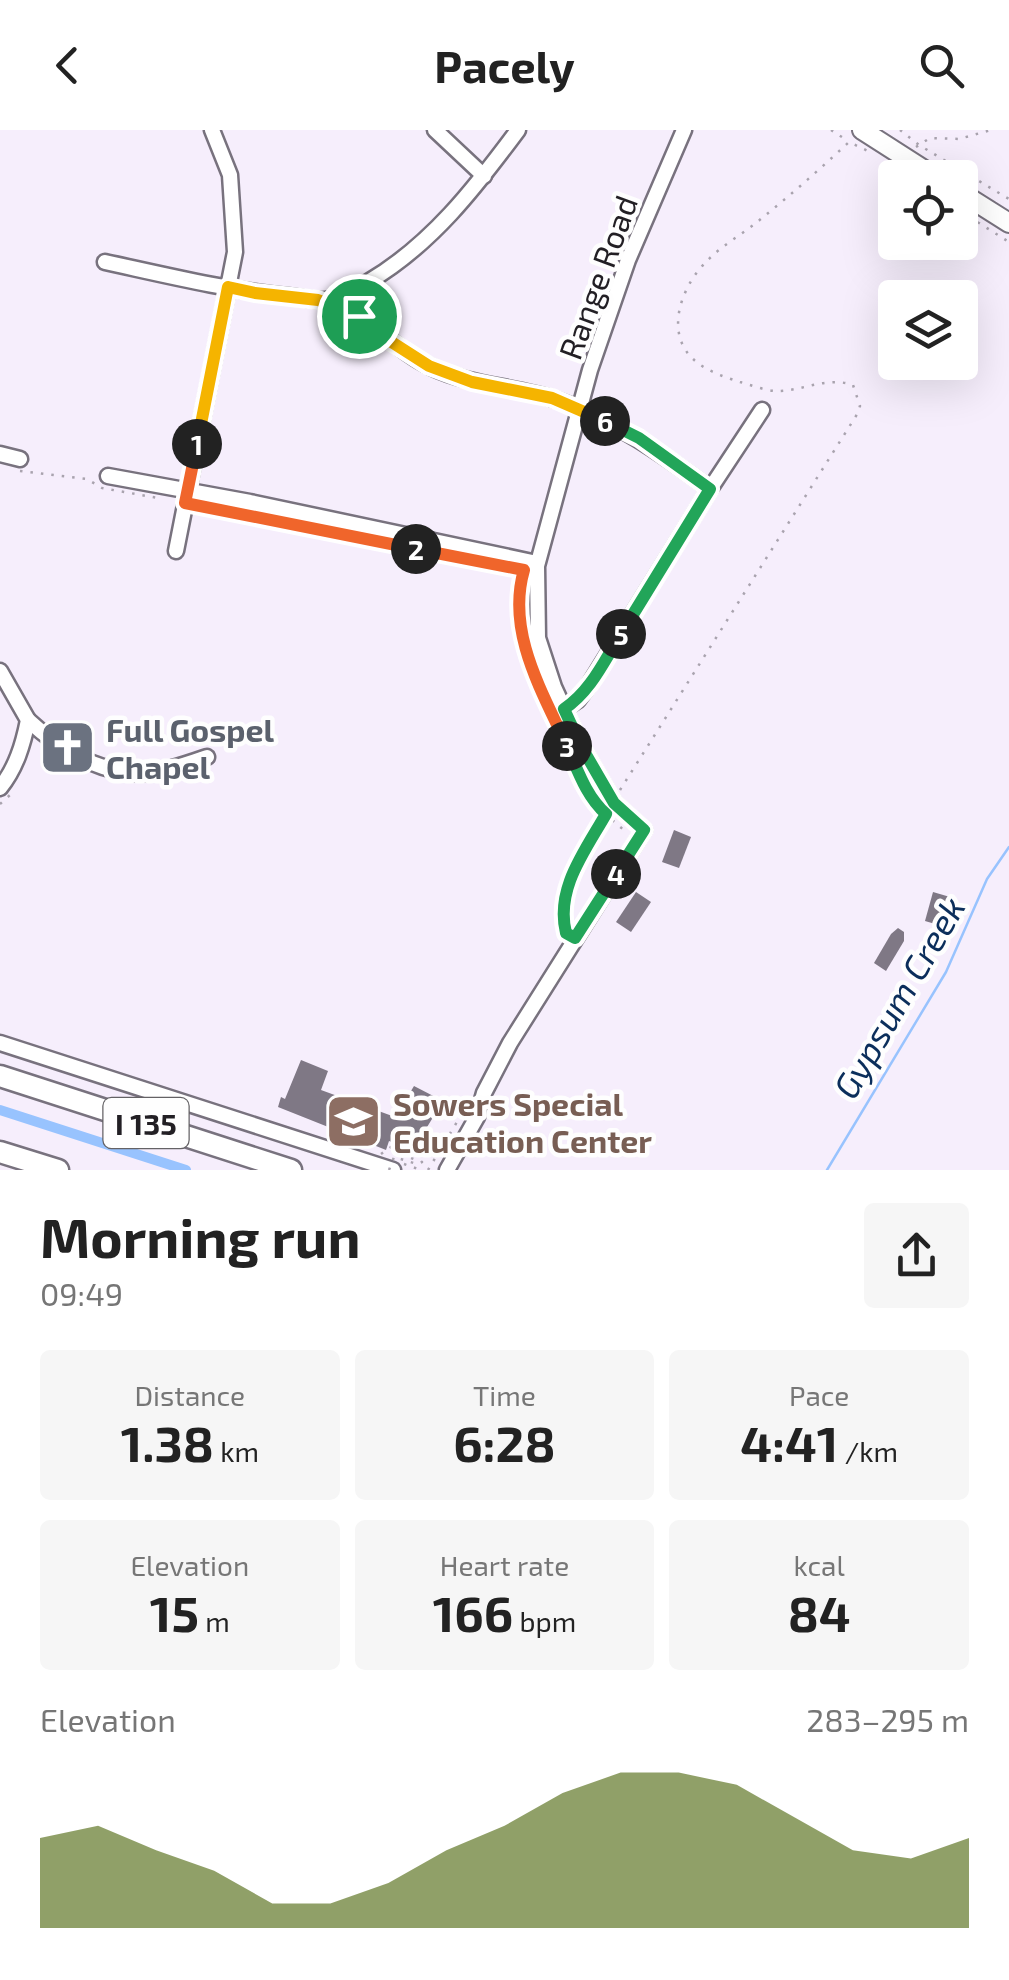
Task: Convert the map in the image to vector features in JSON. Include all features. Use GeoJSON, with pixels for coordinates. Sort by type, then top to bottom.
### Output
{"type":"FeatureCollection","features":[{"type":"Feature","properties":{"kind":"highway","name":"I 135"},"geometry":{"type":"LineString","coordinates":[[0,1076],[291,1170]]}},
{"type":"Feature","properties":{"kind":"highway"},"geometry":{"type":"LineString","coordinates":[[0,1152],[58,1170]]}},
{"type":"Feature","properties":{"kind":"main road"},"geometry":{"type":"LineString","coordinates":[[856,136],[914,153],[920,160]]}},
{"type":"Feature","properties":{"kind":"main road"},"geometry":{"type":"LineString","coordinates":[[978,203],[1009,222]]}},
{"type":"Feature","properties":{"kind":"street"},"geometry":{"type":"LineString","coordinates":[[176,551],[234,252],[230,175],[212,130]]}},
{"type":"Feature","properties":{"kind":"street"},"geometry":{"type":"LineString","coordinates":[[435,130],[484,176]]}},
{"type":"Feature","properties":{"kind":"street"},"geometry":{"type":"LineString","coordinates":[[105,262],[255,293],[318,300],[348,293],[415,250],[484,176],[518,130]]}},
{"type":"Feature","properties":{"kind":"street","name":"Range Road"},"geometry":{"type":"LineString","coordinates":[[575,938],[644,830],[610,809],[554,687],[538,638],[530,566],[628,260],[684,130]]}},
{"type":"Feature","properties":{"kind":"street"},"geometry":{"type":"LineString","coordinates":[[318,300],[359,316],[429,366],[472,382],[552,398],[580,409],[639,438],[710,489]]}},
{"type":"Feature","properties":{"kind":"street"},"geometry":{"type":"LineString","coordinates":[[564,709],[578,700],[589,685],[762,410]]}},
{"type":"Feature","properties":{"kind":"street"},"geometry":{"type":"LineString","coordinates":[[0,454],[15,464]]}},
{"type":"Feature","properties":{"kind":"street"},"geometry":{"type":"LineString","coordinates":[[108,476],[186,497],[530,566]]}},
{"type":"Feature","properties":{"kind":"street"},"geometry":{"type":"LineString","coordinates":[[0,671],[28,720],[54,743],[88,762],[132,773],[178,768],[207,757]]}},
{"type":"Feature","properties":{"kind":"street"},"geometry":{"type":"LineString","coordinates":[[6,791],[28,720]]}},
{"type":"Feature","properties":{"kind":"street"},"geometry":{"type":"LineString","coordinates":[[447,1170],[510,1043],[575,938]]}},
{"type":"Feature","properties":{"kind":"street"},"geometry":{"type":"LineString","coordinates":[[0,1042],[391,1170]]}},
{"type":"Feature","properties":{"kind":"path"},"geometry":{"type":"LineString","coordinates":[[831,130],[856,136],[876,156]]}},
{"type":"Feature","properties":{"kind":"path"},"geometry":{"type":"LineString","coordinates":[[900,130],[914,153],[1009,199]]}},
{"type":"Feature","properties":{"kind":"path"},"geometry":{"type":"LineString","coordinates":[[914,153],[930,138],[959,139],[991,130]]}},
{"type":"Feature","properties":{"kind":"path"},"geometry":{"type":"LineString","coordinates":[[575,938],[566,933],[562,918],[567,886],[610,809],[860,406],[853,385],[843,381],[776,391],[710,370],[690,357],[684,346],[678,308],[690,282],[707,260],[760,220],[856,136]]}},
{"type":"Feature","properties":{"kind":"path"},"geometry":{"type":"LineString","coordinates":[[978,222],[1009,242]]}},
{"type":"Feature","properties":{"kind":"path"},"geometry":{"type":"LineString","coordinates":[[15,464],[87,479],[102,488],[186,497],[297,525]]}},
{"type":"Feature","properties":{"kind":"path"},"geometry":{"type":"LineString","coordinates":[[530,566],[518,604],[523,647],[562,735]]}},
{"type":"Feature","properties":{"kind":"path"},"geometry":{"type":"LineString","coordinates":[[570,752],[596,805],[610,809],[629,834]]}},
{"type":"Feature","properties":{"kind":"path"},"geometry":{"type":"LineString","coordinates":[[0,804],[6,791]]}},
{"type":"Feature","properties":{"kind":"path"},"geometry":{"type":"LineString","coordinates":[[391,1170],[394,1157],[422,1162],[394,1152]]}},
{"type":"Feature","properties":{"kind":"building"},"geometry":{"type":"Polygon","coordinates":[[[674,830],[691,837],[679,868],[662,862],[674,830]]]}},
{"type":"Feature","properties":{"kind":"building"},"geometry":{"type":"Polygon","coordinates":[[[636,892],[651,902],[631,932],[616,922],[636,892]]]}},
{"type":"Feature","properties":{"kind":"building"},"geometry":{"type":"Polygon","coordinates":[[[933,892],[950,897],[942,926],[925,921],[933,892]]]}},
{"type":"Feature","properties":{"kind":"building"},"geometry":{"type":"Polygon","coordinates":[[[898,928],[904,932],[904,941],[886,971],[874,963],[898,928]]]}},
{"type":"Feature","properties":{"kind":"building"},"geometry":{"type":"Polygon","coordinates":[[[301,1060],[328,1071],[321,1090],[395,1117],[414,1086],[443,1101],[413,1150],[389,1141],[386,1150],[278,1107],[301,1060]]]}},
{"type":"Feature","properties":{"kind":"waterway","name":"Gypsum Creek"},"geometry":{"type":"LineString","coordinates":[[827,1170],[946,972],[987,879],[1009,847]]}},
{"type":"Feature","properties":{"kind":"waterway"},"geometry":{"type":"LineString","coordinates":[[0,1110],[186,1170]]}},
{"type":"Feature","properties":{"kind":"place","name":"Full Gospel Chapel"},"geometry":{"type":"Point","coordinates":[67,747]}},
{"type":"Feature","properties":{"kind":"place","name":"Sowers Special Education Center"},"geometry":{"type":"Point","coordinates":[354,1121]}},
{"type":"Feature","properties":{"kind":"route"},"geometry":{"type":"LineString","coordinates":[[228,287],[318,300],[359,316],[429,366],[472,382],[552,398],[639,438],[710,489],[589,685],[578,700],[564,709],[614,803],[644,830],[575,938],[566,933],[562,918],[567,886],[606,814],[580,778],[523,647],[518,604],[524,570],[185,503],[228,287]]}}]}
